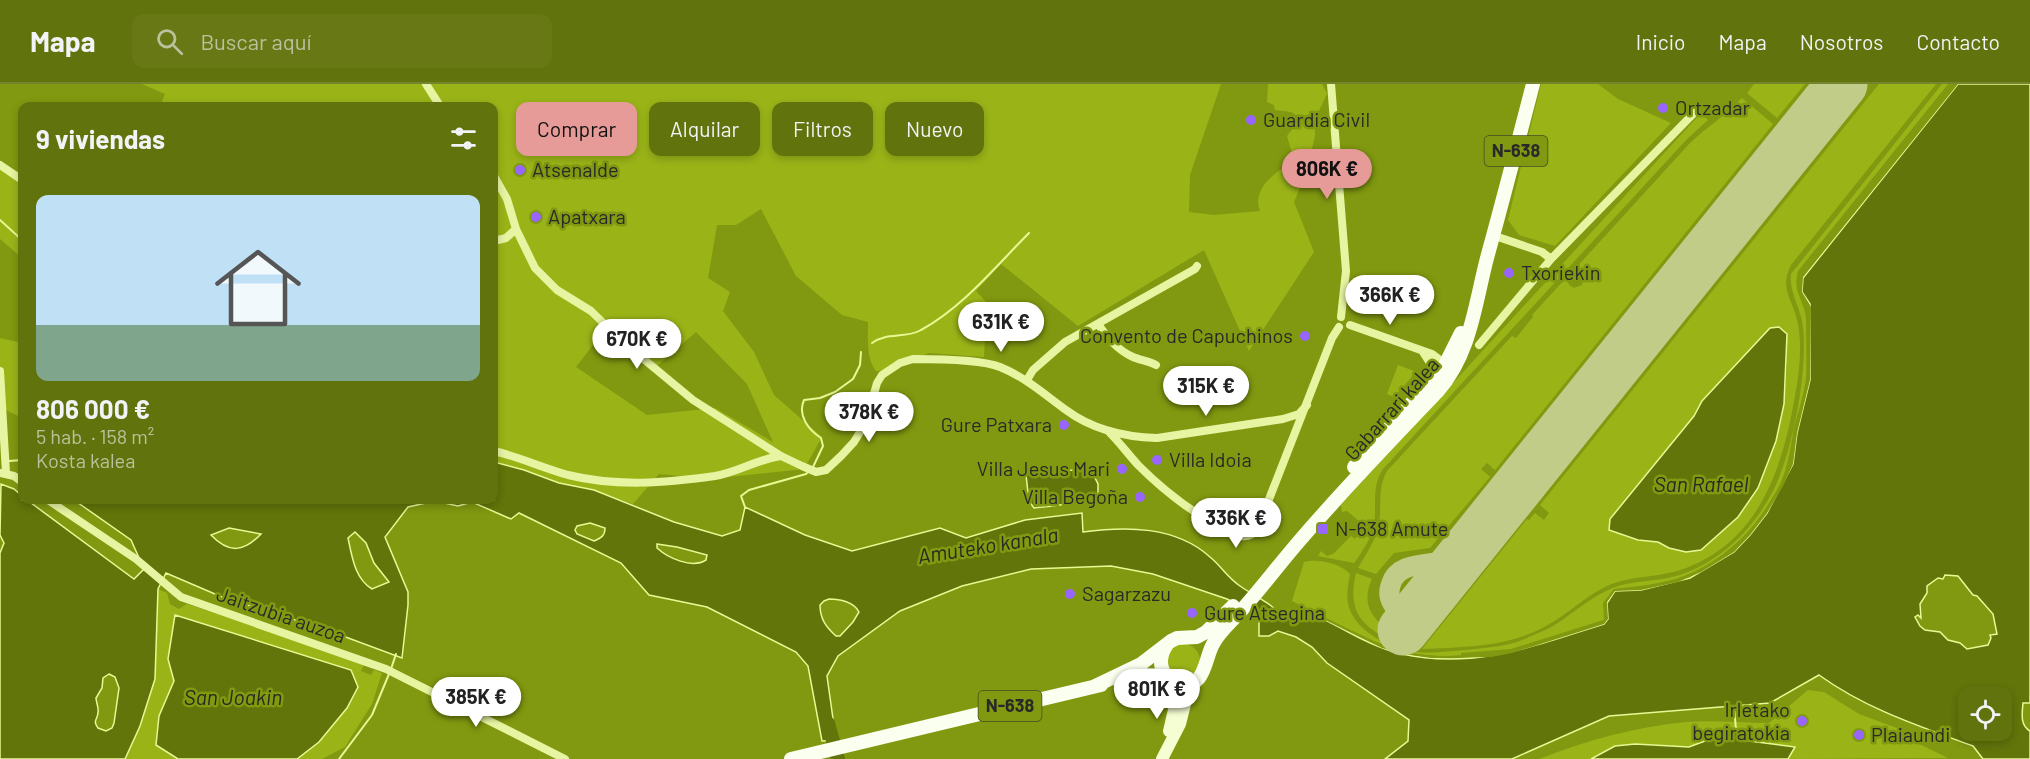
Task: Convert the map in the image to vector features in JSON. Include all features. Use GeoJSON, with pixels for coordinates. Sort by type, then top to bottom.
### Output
{"type":"FeatureCollection","features":[{"type":"Feature","properties":{"kind":"main road","name":"Gabarrari kalea"},"geometry":{"type":"LineString","coordinates":[[1259,583],[1446,382],[1460,360],[1470,333],[1479,289],[1533,84]]}},
{"type":"Feature","properties":{"kind":"main road","name":"Gabarrari kalea"},"geometry":{"type":"LineString","coordinates":[[1444,367],[1479,289]]}},
{"type":"Feature","properties":{"kind":"main road","name":"N-638"},"geometry":{"type":"LineString","coordinates":[[790,759],[1146,675],[1168,678],[1185,684],[1194,681],[1203,673],[1214,642],[1227,619],[1444,367]]}},
{"type":"Feature","properties":{"kind":"main road","name":"N-638"},"geometry":{"type":"LineString","coordinates":[[1093,687],[1141,664],[1177,638],[1188,638],[1206,632],[1227,619]]}},
{"type":"Feature","properties":{"kind":"main road"},"geometry":{"type":"LineString","coordinates":[[1188,638],[1202,647],[1207,662]]}},
{"type":"Feature","properties":{"kind":"main road"},"geometry":{"type":"LineString","coordinates":[[1162,759],[1176,708],[1175,694],[1160,662],[1166,646]]}},
{"type":"Feature","properties":{"kind":"main road"},"geometry":{"type":"LineString","coordinates":[[1162,759],[1180,724],[1187,696],[1194,681]]}},
{"type":"Feature","properties":{"kind":"street"},"geometry":{"type":"LineString","coordinates":[[426,84],[437,102]]}},
{"type":"Feature","properties":{"kind":"street"},"geometry":{"type":"LineString","coordinates":[[1108,432],[1161,488],[1182,504],[1242,537],[1249,537],[1257,530],[1300,417],[1307,405],[1332,338],[1339,327],[1337,322],[1341,317],[1346,271],[1331,84]]}},
{"type":"Feature","properties":{"kind":"street"},"geometry":{"type":"LineString","coordinates":[[1479,345],[1551,259],[1694,113]]}},
{"type":"Feature","properties":{"kind":"street"},"geometry":{"type":"LineString","coordinates":[[0,165],[18,177]]}},
{"type":"Feature","properties":{"kind":"street"},"geometry":{"type":"LineString","coordinates":[[498,183],[507,199],[516,229],[535,267],[557,290],[591,310],[623,342],[693,400],[781,456],[816,472],[826,470],[854,442],[866,422],[877,383],[882,375],[900,363],[913,359],[998,366],[1027,380],[1086,423],[1108,432],[1137,438],[1157,438],[1300,417]]}},
{"type":"Feature","properties":{"kind":"street"},"geometry":{"type":"LineString","coordinates":[[498,240],[506,238],[516,229]]}},
{"type":"Feature","properties":{"kind":"street"},"geometry":{"type":"LineString","coordinates":[[1501,238],[1542,252],[1551,259]]}},
{"type":"Feature","properties":{"kind":"street"},"geometry":{"type":"LineString","coordinates":[[1027,380],[1033,370],[1065,342],[1197,266]]}},
{"type":"Feature","properties":{"kind":"street"},"geometry":{"type":"LineString","coordinates":[[1341,317],[1347,318],[1350,325],[1432,354],[1440,360],[1444,367],[1444,377],[1431,398]]}},
{"type":"Feature","properties":{"kind":"street"},"geometry":{"type":"LineString","coordinates":[[1098,324],[1108,338],[1123,351],[1155,365]]}},
{"type":"Feature","properties":{"kind":"street"},"geometry":{"type":"LineString","coordinates":[[1339,327],[1345,329],[1350,325]]}},
{"type":"Feature","properties":{"kind":"street"},"geometry":{"type":"LineString","coordinates":[[1432,354],[1445,348],[1462,330]]}},
{"type":"Feature","properties":{"kind":"street"},"geometry":{"type":"LineString","coordinates":[[1422,352],[1432,366],[1430,383]]}},
{"type":"Feature","properties":{"kind":"street"},"geometry":{"type":"LineString","coordinates":[[0,371],[3,473],[18,480]]}},
{"type":"Feature","properties":{"kind":"street"},"geometry":{"type":"LineString","coordinates":[[1283,419],[1290,426],[1292,438]]}},
{"type":"Feature","properties":{"kind":"street"},"geometry":{"type":"LineString","coordinates":[[1128,452],[1130,441],[1137,438]]}},
{"type":"Feature","properties":{"kind":"street"},"geometry":{"type":"LineString","coordinates":[[498,452],[568,475],[601,482],[629,484],[718,475],[781,456]]}},
{"type":"Feature","properties":{"kind":"street","name":"Jaitzubia auzoa"},"geometry":{"type":"LineString","coordinates":[[54,504],[136,559],[186,599],[386,669],[565,759]]}},
{"type":"Feature","properties":{"kind":"shaded area"},"geometry":{"type":"Polygon","coordinates":[[[142,84],[1221,84],[1190,175],[1189,212],[1214,215],[1260,211],[1258,204],[1261,190],[1270,178],[1288,165],[1292,153],[1287,136],[1301,118],[1291,112],[1275,110],[1274,105],[1267,102],[1268,84],[1322,84],[1327,94],[1315,119],[1315,136],[1306,172],[1294,202],[1314,252],[1249,351],[1204,250],[1078,326],[1001,264],[976,291],[987,303],[984,357],[929,353],[882,371],[876,371],[869,354],[868,322],[842,315],[796,276],[761,209],[736,225],[717,225],[708,278],[730,292],[723,311],[754,352],[774,395],[822,437],[804,469],[709,479],[659,474],[633,504],[594,490],[498,475],[498,102],[162,102],[165,94],[142,84]],[[696,332],[657,366],[631,342],[615,350],[599,337],[576,367],[647,415],[715,408],[773,442],[747,384],[696,332]]]}},
{"type":"Feature","properties":{"kind":"shaded area"},"geometry":{"type":"Polygon","coordinates":[[[1541,84],[1598,84],[1618,99],[1671,123],[1555,246],[1519,235],[1508,220],[1541,84]]]}},
{"type":"Feature","properties":{"kind":"shaded area"},"geometry":{"type":"Polygon","coordinates":[[[1754,84],[1805,84],[1777,118],[1747,93],[1754,84]]]}},
{"type":"Feature","properties":{"kind":"shaded area"},"geometry":{"type":"Polygon","coordinates":[[[1879,84],[1936,84],[1791,265],[1786,287],[1799,327],[1800,344],[1798,377],[1792,412],[1786,440],[1767,492],[1753,516],[1735,537],[1713,555],[1686,568],[1616,582],[1607,586],[1554,622],[1532,633],[1486,645],[1422,649],[1527,519],[1529,520],[1535,513],[1544,520],[1549,513],[1540,505],[1879,84]],[[1779,327],[1770,328],[1702,401],[1694,416],[1611,519],[1622,535],[1638,540],[1658,542],[1669,548],[1709,543],[1758,488],[1776,441],[1784,404],[1787,366],[1779,327]]]}},
{"type":"Feature","properties":{"kind":"shaded area"},"geometry":{"type":"Polygon","coordinates":[[[1942,84],[1948,84],[1798,271],[1796,285],[1806,319],[1806,378],[1787,465],[1776,493],[1766,509],[1755,524],[1728,550],[1697,570],[1673,580],[1614,589],[1603,603],[1604,620],[1511,649],[1461,653],[1461,655],[1437,656],[1394,648],[1353,632],[1292,601],[1304,562],[1328,562],[1341,567],[1350,574],[1347,596],[1348,606],[1354,619],[1369,633],[1387,644],[1422,653],[1486,648],[1520,641],[1545,630],[1613,588],[1685,573],[1716,557],[1730,546],[1754,520],[1773,491],[1793,433],[1801,388],[1804,345],[1802,320],[1792,288],[1791,274],[1942,84]]]}},
{"type":"Feature","properties":{"kind":"shaded area"},"geometry":{"type":"Polygon","coordinates":[[[1742,98],[1773,124],[1495,470],[1487,463],[1481,469],[1490,477],[1430,548],[1394,553],[1376,574],[1358,568],[1378,530],[1381,491],[1387,471],[1512,336],[1516,338],[1533,317],[1532,315],[1567,277],[1569,285],[1574,288],[1582,285],[1583,275],[1573,271],[1690,143],[1742,98]]]}},
{"type":"Feature","properties":{"kind":"shaded area"},"geometry":{"type":"Polygon","coordinates":[[[1701,113],[1708,120],[1687,139],[1383,469],[1376,489],[1373,530],[1354,563],[1318,556],[1321,551],[1327,556],[1333,554],[1351,536],[1355,539],[1365,526],[1347,511],[1342,512],[1341,505],[1701,113]]]}},
{"type":"Feature","properties":{"kind":"shaded area"},"geometry":{"type":"Polygon","coordinates":[[[0,161],[18,172],[18,255],[0,239],[0,161]]]}},
{"type":"Feature","properties":{"kind":"shaded area"},"geometry":{"type":"Polygon","coordinates":[[[0,338],[18,342],[18,416],[0,407],[0,338]]]}},
{"type":"Feature","properties":{"kind":"shaded area"},"geometry":{"type":"Polygon","coordinates":[[[1398,365],[1414,371],[1411,378],[1394,397],[1387,394],[1398,365]]]}},
{"type":"Feature","properties":{"kind":"shaded area"},"geometry":{"type":"Polygon","coordinates":[[[1356,573],[1372,579],[1368,591],[1368,602],[1375,618],[1409,646],[1382,635],[1363,622],[1354,602],[1353,589],[1356,573]]]}},
{"type":"Feature","properties":{"kind":"shaded area"},"geometry":{"type":"Polygon","coordinates":[[[158,589],[167,593],[170,604],[179,609],[187,604],[303,642],[364,665],[361,671],[371,675],[374,670],[382,673],[372,704],[345,747],[322,759],[297,759],[319,742],[168,659],[174,681],[159,716],[156,745],[178,759],[125,759],[140,726],[155,679],[158,589]]]}},
{"type":"Feature","properties":{"kind":"shaded area"},"geometry":{"type":"Polygon","coordinates":[[[1183,644],[1195,649],[1200,661],[1195,673],[1183,678],[1171,673],[1166,661],[1171,649],[1183,644]]]}},
{"type":"Feature","properties":{"kind":"shaded area"},"geometry":{"type":"Polygon","coordinates":[[[1808,690],[1824,692],[1859,714],[1905,731],[1909,739],[1948,758],[1788,759],[1795,747],[1742,740],[1738,732],[1727,738],[1705,741],[1689,747],[1635,744],[1615,746],[1592,759],[1539,759],[1611,735],[1667,724],[1707,721],[1769,723],[1808,690]]]}},
{"type":"Feature","properties":{"kind":"water","name":"Amuteko kanala"},"geometry":{"type":"Polygon","coordinates":[[[1958,84],[2030,84],[2030,703],[2023,703],[2022,715],[2025,726],[2030,731],[2030,759],[1983,759],[1973,746],[1959,741],[2012,741],[2012,687],[1958,687],[1958,740],[1874,707],[1819,675],[1770,703],[1609,716],[1512,759],[1385,759],[1408,741],[1409,720],[1327,663],[1312,647],[1296,637],[1278,631],[1269,636],[1259,636],[1259,616],[1227,599],[1153,574],[1111,566],[1031,569],[962,586],[900,611],[838,656],[827,676],[836,740],[822,741],[808,666],[796,652],[707,607],[649,595],[621,563],[519,513],[511,519],[477,504],[498,504],[498,463],[559,483],[594,490],[674,522],[722,536],[740,530],[745,507],[805,535],[852,551],[940,528],[966,538],[1025,520],[1082,513],[1083,532],[1133,529],[1182,539],[1210,557],[1236,583],[1278,611],[1290,609],[1310,613],[1370,643],[1402,654],[1455,659],[1480,657],[1529,647],[1604,624],[1608,619],[1607,603],[1615,591],[1641,590],[1690,578],[1734,552],[1750,535],[1767,513],[1793,464],[1797,433],[1810,380],[1810,304],[1802,292],[1803,278],[1958,84]],[[590,523],[577,526],[575,530],[577,534],[594,541],[602,536],[605,528],[590,523]],[[657,544],[657,548],[662,552],[680,561],[694,563],[706,560],[707,555],[657,544]],[[1945,575],[1943,579],[1938,578],[1927,586],[1927,593],[1920,604],[1921,618],[1918,615],[1915,617],[1920,626],[1925,630],[1940,632],[1948,640],[1960,643],[1967,649],[1988,645],[1990,635],[1997,634],[1993,614],[1977,596],[1973,595],[1958,576],[1945,575]],[[829,599],[820,605],[821,614],[829,629],[836,636],[840,636],[859,612],[850,603],[829,599]]]}},
{"type":"Feature","properties":{"kind":"water","name":"San Rafael"},"geometry":{"type":"Polygon","coordinates":[[[1779,327],[1787,334],[1784,404],[1776,441],[1758,488],[1738,517],[1701,550],[1686,552],[1669,548],[1658,542],[1638,540],[1609,530],[1610,519],[1694,416],[1702,401],[1770,328],[1779,327]]]}},
{"type":"Feature","properties":{"kind":"water"},"geometry":{"type":"Polygon","coordinates":[[[1085,470],[1092,472],[1098,484],[1098,493],[1093,497],[1068,504],[1034,508],[1029,501],[1026,475],[1032,471],[1085,470]]]}},
{"type":"Feature","properties":{"kind":"water"},"geometry":{"type":"Polygon","coordinates":[[[1,484],[18,492],[18,504],[32,504],[134,579],[144,569],[131,540],[80,504],[422,504],[408,507],[385,537],[408,592],[402,658],[324,629],[222,597],[166,573],[158,589],[155,679],[140,726],[125,759],[0,759],[0,553],[4,543],[0,535],[1,484]],[[229,528],[211,535],[230,548],[249,544],[261,534],[229,528]],[[355,532],[348,538],[355,567],[366,585],[372,589],[389,582],[374,563],[366,543],[355,532]],[[109,674],[103,678],[102,688],[96,698],[98,715],[95,723],[98,728],[106,731],[112,728],[114,723],[119,688],[115,677],[109,674]]]}},
{"type":"Feature","properties":{"kind":"water","name":"San Joakin"},"geometry":{"type":"Polygon","coordinates":[[[175,615],[351,670],[358,687],[347,708],[319,742],[297,759],[178,759],[156,745],[159,716],[174,681],[168,659],[175,615]]]}},
{"type":"Feature","properties":{"kind":"water"},"geometry":{"type":"Polygon","coordinates":[[[1736,730],[1742,740],[1795,747],[1788,759],[1591,759],[1615,746],[1635,744],[1689,747],[1705,741],[1727,738],[1736,730]]]}},
{"type":"Feature","properties":{"kind":"pier"},"geometry":{"type":"Polygon","coordinates":[[[1954,84],[1958,84],[1803,277],[1802,292],[1811,307],[1810,380],[1797,433],[1793,464],[1767,513],[1734,552],[1701,572],[1678,582],[1641,590],[1615,591],[1607,602],[1608,619],[1604,624],[1512,653],[1491,657],[1432,658],[1404,654],[1382,648],[1321,618],[1293,609],[1278,611],[1266,600],[1267,598],[1279,608],[1294,606],[1322,616],[1386,647],[1411,654],[1448,657],[1490,654],[1511,650],[1603,621],[1605,618],[1604,602],[1614,589],[1640,587],[1678,579],[1700,570],[1732,550],[1764,511],[1781,484],[1790,464],[1794,432],[1807,380],[1808,308],[1799,293],[1800,276],[1954,84]]]}},
{"type":"Feature","properties":{"kind":"waterway"},"geometry":{"type":"LineString","coordinates":[[0,220],[18,236]]}},
{"type":"Feature","properties":{"kind":"waterway"},"geometry":{"type":"LineString","coordinates":[[872,343],[883,338],[915,333],[936,321],[965,298],[1029,233]]}},
{"type":"Feature","properties":{"kind":"waterway"},"geometry":{"type":"LineString","coordinates":[[813,467],[823,446],[821,438],[805,422],[802,412],[804,400],[820,398],[835,392],[853,379],[860,365],[861,352]]}},
{"type":"Feature","properties":{"kind":"waterway"},"geometry":{"type":"LineString","coordinates":[[9,461],[18,460]]}},
{"type":"Feature","properties":{"kind":"waterway"},"geometry":{"type":"LineString","coordinates":[[745,507],[741,496],[749,490],[806,474],[809,471]]}},
{"type":"Feature","properties":{"kind":"waterway"},"geometry":{"type":"LineString","coordinates":[[391,669],[396,654]]}},
{"type":"Feature","properties":{"kind":"waterway"},"geometry":{"type":"LineString","coordinates":[[339,759],[372,715],[389,674]]}},
{"type":"Feature","properties":{"kind":"waterway"},"geometry":{"type":"LineString","coordinates":[[1734,706],[1736,730]]}},
{"type":"Feature","properties":{"kind":"waterway"},"geometry":{"type":"LineString","coordinates":[[828,723],[838,759]]}},
{"type":"Feature","properties":{"kind":"taxiway"},"geometry":{"type":"LineString","coordinates":[[1414,617],[1400,612],[1391,601],[1390,590],[1395,577],[1407,568],[1451,558],[1474,542]]}},
{"type":"Feature","properties":{"kind":"runway"},"geometry":{"type":"LineString","coordinates":[[1403,630],[1842,84]]}},
{"type":"Feature","properties":{"kind":"place","name":"Ortzadar"},"geometry":{"type":"Point","coordinates":[1663,108]}},
{"type":"Feature","properties":{"kind":"place","name":"Guardia Civil"},"geometry":{"type":"Point","coordinates":[1251,120]}},
{"type":"Feature","properties":{"kind":"place","name":"Atsenalde"},"geometry":{"type":"Point","coordinates":[520,170]}},
{"type":"Feature","properties":{"kind":"place","name":"Apatxara"},"geometry":{"type":"Point","coordinates":[536,217]}},
{"type":"Feature","properties":{"kind":"place","name":"Txoriekin"},"geometry":{"type":"Point","coordinates":[1509,273]}},
{"type":"Feature","properties":{"kind":"place","name":"Convento de Capuchinos"},"geometry":{"type":"Point","coordinates":[1305,336]}},
{"type":"Feature","properties":{"kind":"place","name":"Gure Patxara"},"geometry":{"type":"Point","coordinates":[1064,425]}},
{"type":"Feature","properties":{"kind":"place","name":"Villa Idoia"},"geometry":{"type":"Point","coordinates":[1157,460]}},
{"type":"Feature","properties":{"kind":"place","name":"Villa Jesus Mari"},"geometry":{"type":"Point","coordinates":[1122,469]}},
{"type":"Feature","properties":{"kind":"place","name":"Villa Begoña"},"geometry":{"type":"Point","coordinates":[1140,497]}},
{"type":"Feature","properties":{"kind":"place","name":"N-638 Amute"},"geometry":{"type":"Point","coordinates":[1323,529]}},
{"type":"Feature","properties":{"kind":"place","name":"Sagarzazu"},"geometry":{"type":"Point","coordinates":[1070,594]}},
{"type":"Feature","properties":{"kind":"place","name":"Gure Atsegina"},"geometry":{"type":"Point","coordinates":[1192,613]}},
{"type":"Feature","properties":{"kind":"place","name":"Irletako begiratokia"},"geometry":{"type":"Point","coordinates":[1802,721]}},
{"type":"Feature","properties":{"kind":"place","name":"Plaiaundi"},"geometry":{"type":"Point","coordinates":[1859,735]}}]}
